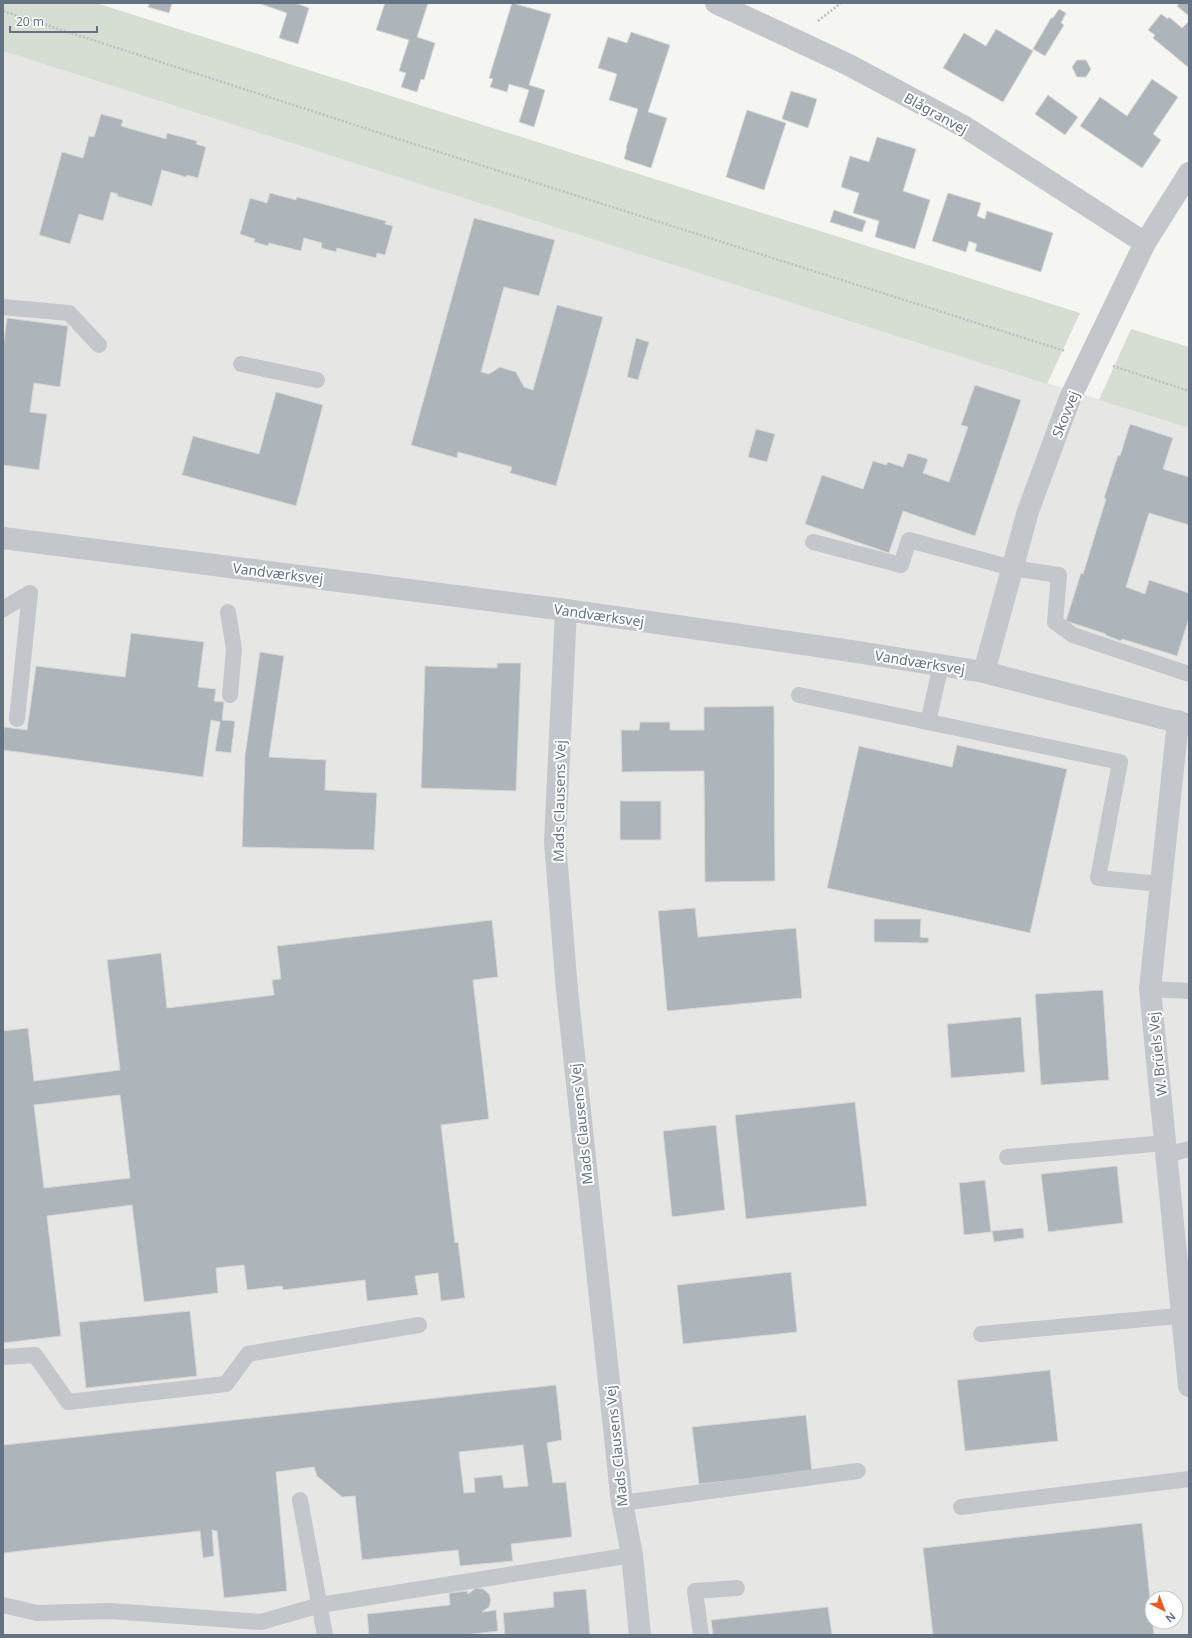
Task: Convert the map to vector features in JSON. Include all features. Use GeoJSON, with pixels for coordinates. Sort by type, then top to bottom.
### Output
{"type":"FeatureCollection","features":[{"type":"Feature","properties":{"kind":"street","name":"Blågranvej"},"geometry":{"type":"LineString","coordinates":[[716,3],[849,65],[965,127],[1145,243]]}},
{"type":"Feature","properties":{"kind":"street","name":"Skovvej"},"geometry":{"type":"LineString","coordinates":[[984,672],[1028,510],[1070,398],[1145,243],[1189,174]]}},
{"type":"Feature","properties":{"kind":"street","name":"Vandværksvej"},"geometry":{"type":"LineString","coordinates":[[3,538],[566,610],[984,672],[1184,723]]}},
{"type":"Feature","properties":{"kind":"street","name":"Mads Clausens Vej"},"geometry":{"type":"LineString","coordinates":[[566,610],[555,842],[567,990],[622,1503],[632,1555],[640,1635]]}},
{"type":"Feature","properties":{"kind":"street","name":"W. Brüels Vej"},"geometry":{"type":"LineString","coordinates":[[1184,723],[1162,884],[1150,990],[1166,1149],[1186,1315],[1189,1386]]}},
{"type":"Feature","properties":{"kind":"lane"},"geometry":{"type":"LineString","coordinates":[[3,307],[69,313],[99,345]]}},
{"type":"Feature","properties":{"kind":"lane"},"geometry":{"type":"LineString","coordinates":[[241,364],[317,380]]}},
{"type":"Feature","properties":{"kind":"lane"},"geometry":{"type":"LineString","coordinates":[[813,542],[901,565],[909,540],[1012,568],[1059,575],[1055,622],[1073,635],[1189,674]]}},
{"type":"Feature","properties":{"kind":"lane"},"geometry":{"type":"LineString","coordinates":[[3,609],[30,593],[17,719]]}},
{"type":"Feature","properties":{"kind":"lane"},"geometry":{"type":"LineString","coordinates":[[228,612],[234,649],[230,695]]}},
{"type":"Feature","properties":{"kind":"lane"},"geometry":{"type":"LineString","coordinates":[[928,722],[941,666]]}},
{"type":"Feature","properties":{"kind":"lane"},"geometry":{"type":"LineString","coordinates":[[799,695],[1120,762],[1098,878],[1162,884]]}},
{"type":"Feature","properties":{"kind":"lane"},"geometry":{"type":"LineString","coordinates":[[1150,990],[1189,991]]}},
{"type":"Feature","properties":{"kind":"lane"},"geometry":{"type":"LineString","coordinates":[[1007,1157],[1166,1149],[1189,1150]]}},
{"type":"Feature","properties":{"kind":"lane"},"geometry":{"type":"LineString","coordinates":[[981,1334],[1186,1315]]}},
{"type":"Feature","properties":{"kind":"lane"},"geometry":{"type":"LineString","coordinates":[[3,1358],[35,1355],[68,1402],[226,1384],[248,1354],[419,1325]]}},
{"type":"Feature","properties":{"kind":"lane"},"geometry":{"type":"LineString","coordinates":[[622,1503],[858,1471]]}},
{"type":"Feature","properties":{"kind":"lane"},"geometry":{"type":"LineString","coordinates":[[961,1507],[1189,1479]]}},
{"type":"Feature","properties":{"kind":"lane"},"geometry":{"type":"LineString","coordinates":[[300,1500],[320,1605],[324,1635]]}},
{"type":"Feature","properties":{"kind":"lane"},"geometry":{"type":"LineString","coordinates":[[3,1605],[37,1613],[110,1611],[261,1622],[320,1605],[632,1555]]}},
{"type":"Feature","properties":{"kind":"lane"},"geometry":{"type":"LineString","coordinates":[[701,1635],[695,1591],[737,1588]]}},
{"type":"Feature","properties":{"kind":"path"},"geometry":{"type":"LineString","coordinates":[[3,11],[414,144],[1189,391]]}},
{"type":"Feature","properties":{"kind":"shaded area"},"geometry":{"type":"Polygon","coordinates":[[[3,3],[96,3],[1080,313],[1047,384],[3,51],[3,3]]]}},
{"type":"Feature","properties":{"kind":"shaded area"},"geometry":{"type":"Polygon","coordinates":[[[3,51],[1189,428],[1189,1635],[3,1635],[3,51]]]}},
{"type":"Feature","properties":{"kind":"shaded area"},"geometry":{"type":"Polygon","coordinates":[[[1131,329],[1189,347],[1189,428],[1099,400],[1131,329]]]}},
{"type":"Feature","properties":{"kind":"building"},"geometry":{"type":"Polygon","coordinates":[[[150,3],[172,3],[169,13],[148,7],[150,3]]]}},
{"type":"Feature","properties":{"kind":"building"},"geometry":{"type":"Polygon","coordinates":[[[258,3],[295,3],[309,8],[298,44],[279,38],[287,13],[258,3]]]}},
{"type":"Feature","properties":{"kind":"building"},"geometry":{"type":"Polygon","coordinates":[[[385,3],[428,3],[417,37],[435,43],[424,80],[421,79],[417,92],[401,87],[406,73],[399,71],[409,40],[376,30],[385,3]]]}},
{"type":"Feature","properties":{"kind":"building"},"geometry":{"type":"Polygon","coordinates":[[[512,3],[551,14],[529,85],[545,90],[534,127],[519,122],[529,90],[509,84],[507,92],[490,87],[493,79],[489,78],[512,3]]]}},
{"type":"Feature","properties":{"kind":"building"},"geometry":{"type":"Polygon","coordinates":[[[1179,3],[1189,3],[1189,16],[1177,6],[1179,3]]]}},
{"type":"Feature","properties":{"kind":"building"},"geometry":{"type":"Polygon","coordinates":[[[1059,9],[1066,13],[1061,23],[1064,25],[1045,56],[1033,49],[1051,18],[1053,18],[1059,9]]]}},
{"type":"Feature","properties":{"kind":"building"},"geometry":{"type":"Polygon","coordinates":[[[1161,14],[1168,19],[1169,17],[1182,28],[1189,21],[1189,68],[1153,38],[1155,35],[1148,30],[1161,14]]]}},
{"type":"Feature","properties":{"kind":"building"},"geometry":{"type":"Polygon","coordinates":[[[996,29],[1033,51],[1003,102],[943,68],[964,33],[986,46],[996,29]]]}},
{"type":"Feature","properties":{"kind":"building"},"geometry":{"type":"Polygon","coordinates":[[[631,32],[670,45],[648,112],[667,118],[651,168],[624,159],[638,109],[609,100],[617,74],[598,68],[608,37],[627,43],[631,32]]]}},
{"type":"Feature","properties":{"kind":"building"},"geometry":{"type":"Polygon","coordinates":[[[1077,60],[1086,60],[1091,69],[1086,77],[1077,77],[1072,67],[1077,60]]]}},
{"type":"Feature","properties":{"kind":"building"},"geometry":{"type":"Polygon","coordinates":[[[1152,79],[1178,97],[1153,134],[1161,140],[1142,168],[1080,126],[1100,97],[1127,116],[1152,79]]]}},
{"type":"Feature","properties":{"kind":"building"},"geometry":{"type":"Polygon","coordinates":[[[791,91],[817,99],[808,128],[782,119],[791,91]]]}},
{"type":"Feature","properties":{"kind":"building"},"geometry":{"type":"Polygon","coordinates":[[[1048,95],[1078,117],[1065,135],[1035,114],[1048,95]]]}},
{"type":"Feature","properties":{"kind":"building"},"geometry":{"type":"Polygon","coordinates":[[[747,110],[786,123],[764,190],[726,177],[747,110]]]}},
{"type":"Feature","properties":{"kind":"building"},"geometry":{"type":"Polygon","coordinates":[[[101,114],[123,120],[121,126],[166,139],[167,133],[197,141],[196,144],[206,147],[198,178],[187,175],[186,177],[162,170],[152,206],[117,196],[118,194],[111,192],[103,221],[79,214],[70,244],[39,235],[62,152],[83,158],[89,136],[94,137],[101,114]]]}},
{"type":"Feature","properties":{"kind":"building"},"geometry":{"type":"Polygon","coordinates":[[[877,137],[916,149],[903,191],[930,200],[915,249],[875,237],[879,221],[853,213],[859,193],[841,187],[850,156],[869,162],[877,137]]]}},
{"type":"Feature","properties":{"kind":"building"},"geometry":{"type":"Polygon","coordinates":[[[270,193],[296,200],[297,197],[386,221],[385,224],[393,226],[385,255],[377,253],[376,258],[337,248],[336,252],[321,248],[322,243],[304,238],[301,251],[269,243],[268,246],[254,242],[255,239],[240,234],[250,198],[267,203],[270,193]]]}},
{"type":"Feature","properties":{"kind":"building"},"geometry":{"type":"Polygon","coordinates":[[[948,193],[981,203],[977,216],[985,219],[987,211],[1053,233],[1041,272],[975,251],[977,244],[969,241],[966,252],[932,241],[948,193]]]}},
{"type":"Feature","properties":{"kind":"building"},"geometry":{"type":"Polygon","coordinates":[[[834,210],[866,221],[862,232],[830,222],[834,210]]]}},
{"type":"Feature","properties":{"kind":"building"},"geometry":{"type":"Polygon","coordinates":[[[474,218],[555,240],[539,296],[504,287],[481,372],[489,374],[500,367],[516,372],[524,387],[533,390],[557,305],[603,317],[556,486],[510,473],[512,467],[458,452],[457,458],[411,445],[474,218]]]}},
{"type":"Feature","properties":{"kind":"building"},"geometry":{"type":"Polygon","coordinates":[[[7,318],[68,326],[60,387],[34,383],[30,412],[47,414],[39,470],[3,465],[3,348],[7,318]]]}},
{"type":"Feature","properties":{"kind":"building"},"geometry":{"type":"Polygon","coordinates":[[[636,338],[649,342],[638,380],[627,377],[636,338]]]}},
{"type":"Feature","properties":{"kind":"building"},"geometry":{"type":"Polygon","coordinates":[[[975,385],[1021,400],[975,536],[903,511],[889,553],[805,524],[822,475],[863,489],[873,461],[886,465],[888,462],[903,467],[908,453],[928,459],[923,473],[949,482],[968,427],[961,425],[975,385]]]}},
{"type":"Feature","properties":{"kind":"building"},"geometry":{"type":"Polygon","coordinates":[[[276,392],[323,405],[296,506],[182,475],[193,436],[259,454],[276,392]]]}},
{"type":"Feature","properties":{"kind":"building"},"geometry":{"type":"Polygon","coordinates":[[[1130,424],[1173,438],[1163,469],[1189,477],[1189,525],[1149,513],[1126,587],[1145,594],[1149,580],[1189,593],[1189,618],[1177,656],[1122,639],[1121,641],[1105,635],[1106,634],[1066,621],[1081,573],[1083,574],[1106,499],[1104,498],[1130,424]]]}},
{"type":"Feature","properties":{"kind":"building"},"geometry":{"type":"Polygon","coordinates":[[[756,429],[775,434],[767,462],[748,457],[756,429]]]}},
{"type":"Feature","properties":{"kind":"building"},"geometry":{"type":"Polygon","coordinates":[[[131,633],[204,642],[198,687],[216,689],[214,701],[224,702],[222,720],[235,721],[231,753],[215,751],[220,722],[211,720],[203,777],[3,750],[4,727],[27,730],[36,666],[125,677],[131,633]]]}},
{"type":"Feature","properties":{"kind":"building"},"geometry":{"type":"Polygon","coordinates":[[[260,652],[284,656],[269,757],[326,760],[325,790],[377,793],[374,850],[242,847],[245,755],[260,652]]]}},
{"type":"Feature","properties":{"kind":"building"},"geometry":{"type":"Polygon","coordinates":[[[497,663],[521,663],[516,791],[421,788],[425,666],[497,668],[497,663]]]}},
{"type":"Feature","properties":{"kind":"building"},"geometry":{"type":"Polygon","coordinates":[[[774,706],[775,881],[705,882],[704,771],[622,772],[621,730],[639,730],[640,722],[670,722],[670,730],[704,730],[704,707],[774,706]]]}},
{"type":"Feature","properties":{"kind":"building"},"geometry":{"type":"Polygon","coordinates":[[[957,745],[1067,769],[1030,933],[827,888],[859,746],[952,767],[957,745]]]}},
{"type":"Feature","properties":{"kind":"building"},"geometry":{"type":"Polygon","coordinates":[[[620,801],[661,801],[661,840],[620,840],[620,801]]]}},
{"type":"Feature","properties":{"kind":"building"},"geometry":{"type":"Polygon","coordinates":[[[695,908],[698,937],[796,928],[802,998],[667,1011],[658,911],[695,908]]]}},
{"type":"Feature","properties":{"kind":"building"},"geometry":{"type":"Polygon","coordinates":[[[874,919],[921,919],[920,937],[929,938],[928,943],[874,942],[874,919]]]}},
{"type":"Feature","properties":{"kind":"building"},"geometry":{"type":"Polygon","coordinates":[[[492,920],[498,977],[473,980],[489,1119],[441,1125],[455,1243],[458,1242],[465,1298],[441,1301],[438,1273],[415,1276],[418,1295],[367,1301],[365,1280],[283,1290],[282,1286],[247,1290],[244,1265],[216,1268],[218,1293],[144,1302],[132,1205],[47,1216],[61,1336],[3,1343],[3,1031],[28,1028],[34,1081],[120,1070],[107,960],[161,953],[167,1008],[274,995],[272,980],[281,979],[277,946],[492,920]],[[120,1095],[34,1105],[44,1188],[130,1178],[120,1095]]]}},
{"type":"Feature","properties":{"kind":"building"},"geometry":{"type":"Polygon","coordinates":[[[1103,990],[1109,1080],[1041,1085],[1035,994],[1103,990]]]}},
{"type":"Feature","properties":{"kind":"building"},"geometry":{"type":"Polygon","coordinates":[[[1021,1017],[1025,1072],[951,1078],[947,1024],[1021,1017]]]}},
{"type":"Feature","properties":{"kind":"building"},"geometry":{"type":"Polygon","coordinates":[[[855,1102],[867,1206],[746,1219],[735,1115],[855,1102]]]}},
{"type":"Feature","properties":{"kind":"building"},"geometry":{"type":"Polygon","coordinates":[[[716,1125],[725,1210],[672,1217],[663,1131],[716,1125]]]}},
{"type":"Feature","properties":{"kind":"building"},"geometry":{"type":"Polygon","coordinates":[[[1117,1166],[1123,1223],[1048,1232],[1041,1174],[1117,1166]]]}},
{"type":"Feature","properties":{"kind":"building"},"geometry":{"type":"Polygon","coordinates":[[[985,1180],[991,1232],[964,1235],[959,1183],[985,1180]]]}},
{"type":"Feature","properties":{"kind":"building"},"geometry":{"type":"Polygon","coordinates":[[[1023,1228],[1024,1238],[994,1242],[992,1231],[1023,1228]]]}},
{"type":"Feature","properties":{"kind":"building"},"geometry":{"type":"Polygon","coordinates":[[[791,1272],[797,1332],[683,1344],[677,1285],[791,1272]]]}},
{"type":"Feature","properties":{"kind":"building"},"geometry":{"type":"Polygon","coordinates":[[[190,1311],[197,1376],[86,1388],[79,1322],[190,1311]]]}},
{"type":"Feature","properties":{"kind":"building"},"geometry":{"type":"Polygon","coordinates":[[[1050,1370],[1058,1441],[965,1451],[957,1380],[1050,1370]]]}},
{"type":"Feature","properties":{"kind":"building"},"geometry":{"type":"Polygon","coordinates":[[[556,1385],[562,1440],[547,1443],[553,1483],[566,1482],[572,1537],[511,1544],[513,1561],[460,1566],[458,1550],[362,1560],[355,1496],[342,1497],[317,1476],[314,1467],[276,1472],[287,1591],[224,1598],[217,1531],[212,1530],[214,1556],[203,1558],[200,1531],[3,1553],[3,1445],[556,1385]],[[523,1445],[459,1452],[464,1493],[475,1492],[474,1478],[502,1475],[504,1488],[528,1486],[523,1445]]]}},
{"type":"Feature","properties":{"kind":"building"},"geometry":{"type":"Polygon","coordinates":[[[806,1415],[812,1472],[699,1484],[692,1427],[806,1415]]]}},
{"type":"Feature","properties":{"kind":"building"},"geometry":{"type":"Polygon","coordinates":[[[1142,1523],[1149,1590],[1144,1590],[1144,1630],[1153,1630],[1154,1635],[933,1635],[923,1548],[1142,1523]]]}},
{"type":"Feature","properties":{"kind":"building"},"geometry":{"type":"Polygon","coordinates":[[[476,1588],[483,1589],[489,1594],[491,1600],[489,1607],[482,1612],[496,1610],[498,1631],[465,1635],[369,1635],[367,1614],[450,1605],[449,1593],[467,1591],[468,1594],[476,1588]]]}},
{"type":"Feature","properties":{"kind":"building"},"geometry":{"type":"Polygon","coordinates":[[[586,1589],[590,1635],[505,1635],[503,1613],[554,1607],[553,1592],[586,1589]]]}},
{"type":"Feature","properties":{"kind":"building"},"geometry":{"type":"Polygon","coordinates":[[[828,1607],[832,1635],[713,1635],[711,1620],[828,1607]]]}}]}
